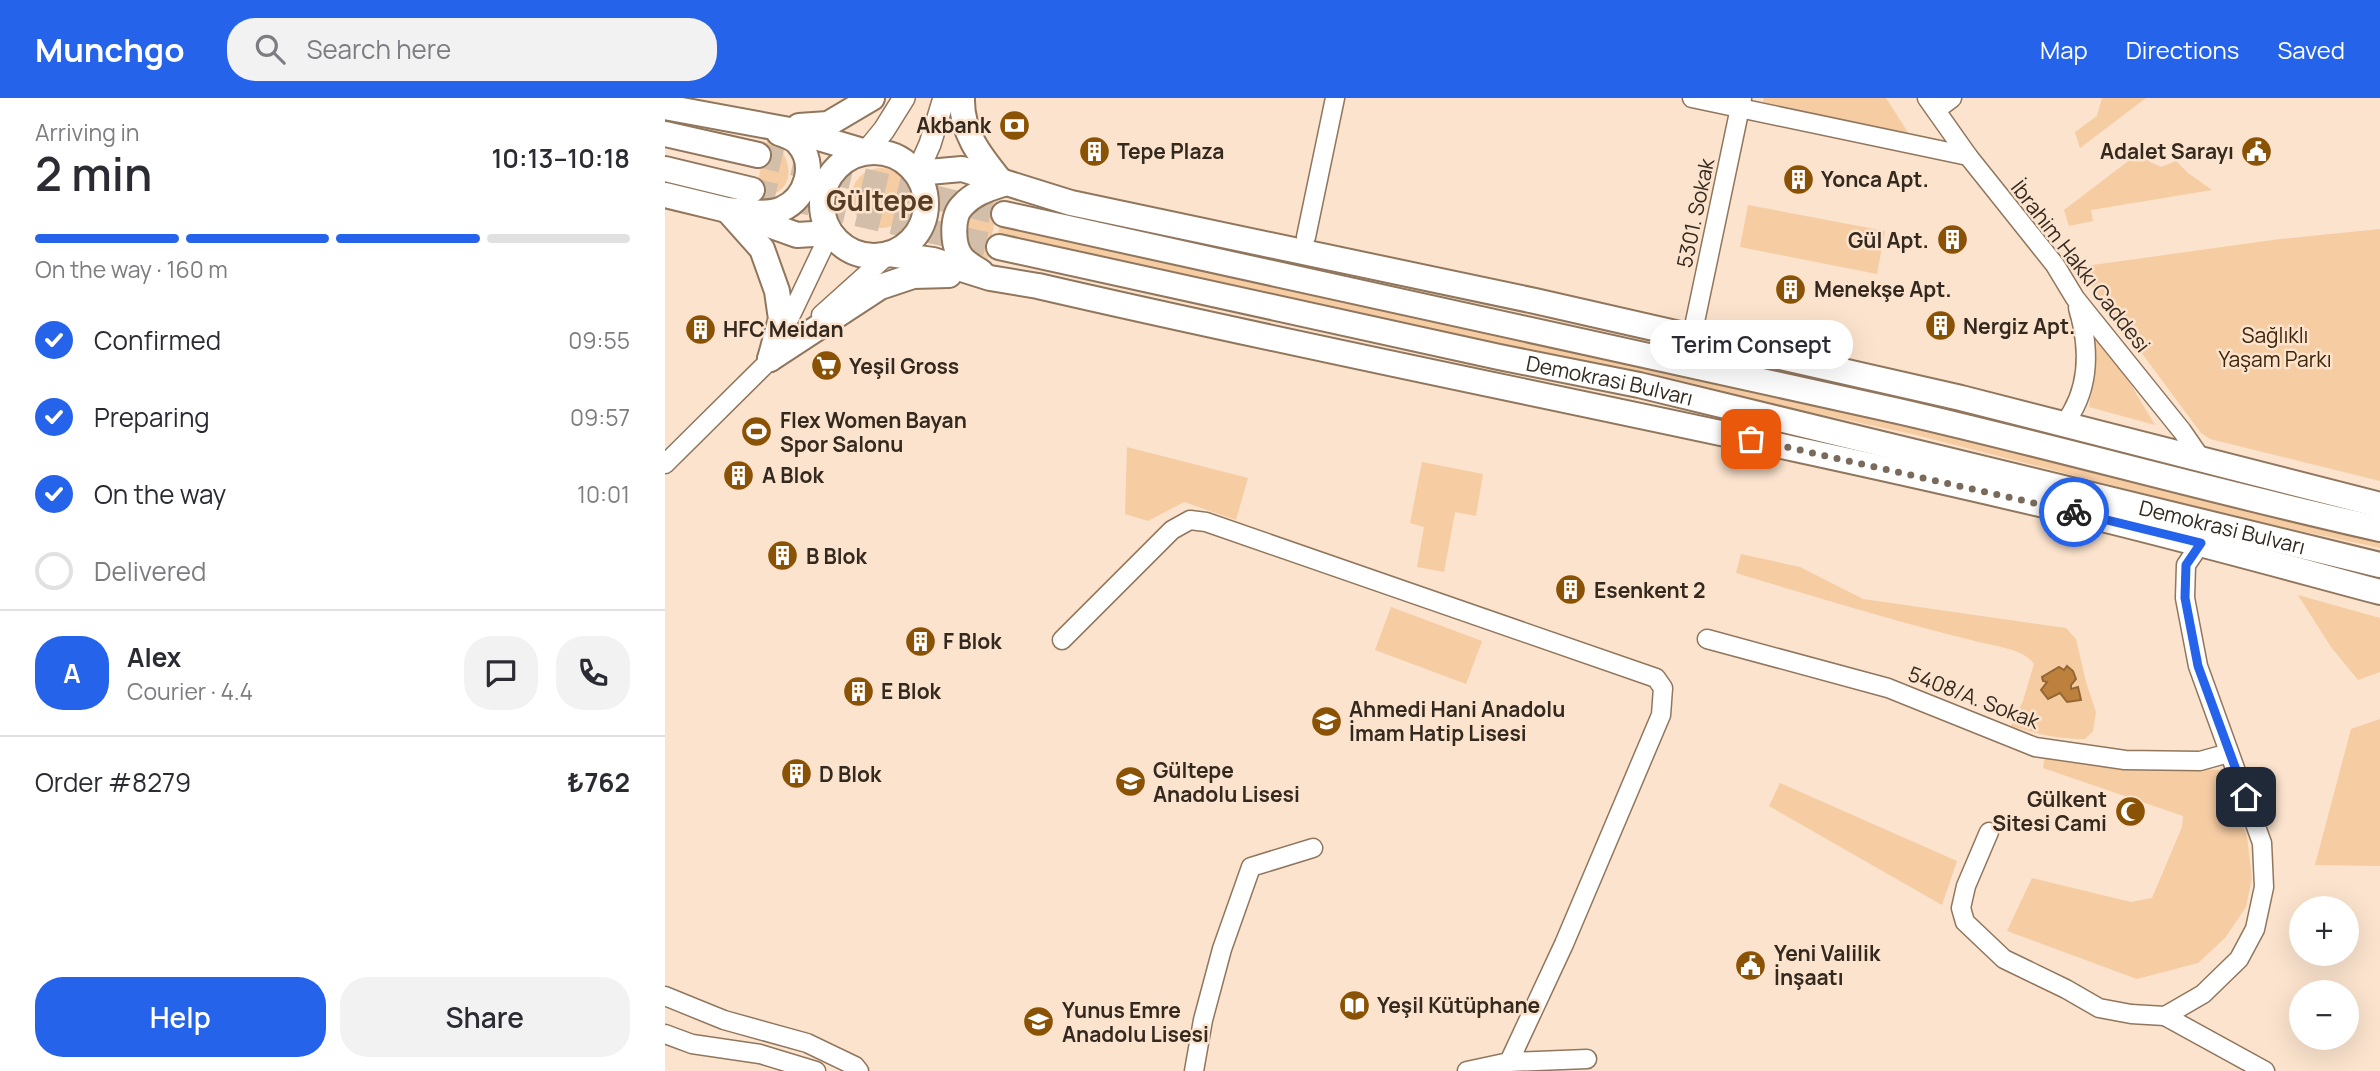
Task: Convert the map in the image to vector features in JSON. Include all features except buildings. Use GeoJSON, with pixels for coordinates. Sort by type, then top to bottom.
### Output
{"type":"FeatureCollection","features":[{"type":"Feature","properties":{"kind":"highway"},"geometry":{"type":"LineString","coordinates":[[760,124],[828,124],[872,98]]}},
{"type":"Feature","properties":{"kind":"highway"},"geometry":{"type":"LineString","coordinates":[[962,98],[967,132],[976,151],[1003,184]]}},
{"type":"Feature","properties":{"kind":"highway"},"geometry":{"type":"LineString","coordinates":[[665,107],[814,136],[866,152],[889,153],[909,165],[917,173],[923,186],[925,214],[921,228],[913,240],[902,249],[888,254]]}},
{"type":"Feature","properties":{"kind":"highway"},"geometry":{"type":"LineString","coordinates":[[727,210],[769,212],[782,209],[802,192],[807,180],[805,154],[797,141],[760,124]]}},
{"type":"Feature","properties":{"kind":"highway"},"geometry":{"type":"LineString","coordinates":[[665,134],[758,155]]}},
{"type":"Feature","properties":{"kind":"highway"},"geometry":{"type":"LineString","coordinates":[[866,152],[842,163],[825,186],[823,214],[830,233],[850,250],[862,255],[888,254],[933,260],[990,278]]}},
{"type":"Feature","properties":{"kind":"highway"},"geometry":{"type":"LineString","coordinates":[[665,169],[752,190]]}},
{"type":"Feature","properties":{"kind":"highway"},"geometry":{"type":"LineString","coordinates":[[917,173],[962,169],[1003,184],[1071,203],[1692,336],[2064,424],[2380,505]]}},
{"type":"Feature","properties":{"kind":"highway"},"geometry":{"type":"LineString","coordinates":[[990,278],[963,259],[956,245],[955,229],[959,209],[963,205],[975,194],[1003,184]]}},
{"type":"Feature","properties":{"kind":"highway"},"geometry":{"type":"LineString","coordinates":[[665,195],[727,210],[797,235],[830,233]]}},
{"type":"Feature","properties":{"kind":"highway"},"geometry":{"type":"LineString","coordinates":[[727,210],[762,249],[777,291],[781,319],[770,359]]}},
{"type":"Feature","properties":{"kind":"highway","name":"Demokrasi Bulvarı"},"geometry":{"type":"LineString","coordinates":[[1004,214],[2026,440],[2293,510],[2380,529]]}},
{"type":"Feature","properties":{"kind":"highway","name":"Demokrasi Bulvarı"},"geometry":{"type":"LineString","coordinates":[[999,247],[1665,391],[2380,565]]}},
{"type":"Feature","properties":{"kind":"highway"},"geometry":{"type":"LineString","coordinates":[[770,359],[880,287],[922,275],[990,278],[1038,286],[1369,360],[1751,439],[2201,543],[2380,592]]}},
{"type":"Feature","properties":{"kind":"main road"},"geometry":{"type":"LineString","coordinates":[[866,152],[904,98]]}},
{"type":"Feature","properties":{"kind":"main road"},"geometry":{"type":"LineString","coordinates":[[917,173],[930,144],[944,98]]}},
{"type":"Feature","properties":{"kind":"street"},"geometry":{"type":"LineString","coordinates":[[1306,237],[1335,98]]}},
{"type":"Feature","properties":{"kind":"street"},"geometry":{"type":"LineString","coordinates":[[1692,98],[1741,102],[1968,156]]}},
{"type":"Feature","properties":{"kind":"street"},"geometry":{"type":"LineString","coordinates":[[1931,104],[1952,98]]}},
{"type":"Feature","properties":{"kind":"street","name":"5301. Sokak"},"geometry":{"type":"LineString","coordinates":[[1692,336],[1741,102]]}},
{"type":"Feature","properties":{"kind":"street","name":"İbrahim Hakkı Caddesi"},"geometry":{"type":"LineString","coordinates":[[1931,104],[1968,156],[2055,265],[2075,298],[2182,431],[2202,460]]}},
{"type":"Feature","properties":{"kind":"street"},"geometry":{"type":"LineString","coordinates":[[770,359],[830,233]]}},
{"type":"Feature","properties":{"kind":"street"},"geometry":{"type":"LineString","coordinates":[[665,464],[770,359],[888,254]]}},
{"type":"Feature","properties":{"kind":"street"},"geometry":{"type":"LineString","coordinates":[[2064,424],[2076,408],[2084,383],[2085,332],[2075,298]]}},
{"type":"Feature","properties":{"kind":"street"},"geometry":{"type":"LineString","coordinates":[[1062,640],[1172,530],[1190,520],[1206,522],[1656,678],[1663,688],[1661,715],[1564,944],[1509,1062]]}},
{"type":"Feature","properties":{"kind":"street"},"geometry":{"type":"LineString","coordinates":[[2165,1016],[2203,994],[2239,959],[2255,929],[2263,887],[2262,843],[2198,666],[2185,598],[2186,565],[2201,543]]}},
{"type":"Feature","properties":{"kind":"street","name":"5408/A. Sokak"},"geometry":{"type":"LineString","coordinates":[[1707,639],[1888,688],[2035,747],[2125,760],[2200,761],[2229,753]]}},
{"type":"Feature","properties":{"kind":"street"},"geometry":{"type":"LineString","coordinates":[[1989,832],[1966,886],[1961,908],[1965,922],[2004,959],[2099,1008],[2131,1014],[2165,1016],[2265,1071]]}},
{"type":"Feature","properties":{"kind":"street"},"geometry":{"type":"LineString","coordinates":[[1193,1071],[1221,949],[1251,867],[1313,848]]}},
{"type":"Feature","properties":{"kind":"street"},"geometry":{"type":"LineString","coordinates":[[665,996],[724,1020],[807,1043],[855,1066],[859,1071]]}},
{"type":"Feature","properties":{"kind":"street"},"geometry":{"type":"LineString","coordinates":[[665,1034],[692,1044],[760,1054],[816,1071]]}},
{"type":"Feature","properties":{"kind":"street"},"geometry":{"type":"LineString","coordinates":[[1467,1071],[1509,1062],[1587,1059]]}},
{"type":"Feature","properties":{"kind":"green space"},"geometry":{"type":"Polygon","coordinates":[[[1764,98],[1886,98],[1909,134],[1763,102],[1764,98]]]}},
{"type":"Feature","properties":{"kind":"green space"},"geometry":{"type":"Polygon","coordinates":[[[2102,98],[2146,98],[2080,148],[2075,132],[2097,116],[2102,98]]]}},
{"type":"Feature","properties":{"kind":"green space"},"geometry":{"type":"Polygon","coordinates":[[[767,140],[779,145],[785,156],[788,166],[787,182],[776,193],[754,199],[767,140]]]}},
{"type":"Feature","properties":{"kind":"green space"},"geometry":{"type":"Polygon","coordinates":[[[2148,146],[2150,162],[2161,167],[2176,161],[2212,190],[2091,210],[2093,221],[2069,226],[2064,210],[2148,146]]]}},
{"type":"Feature","properties":{"kind":"green space"},"geometry":{"type":"Polygon","coordinates":[[[875,168],[887,168],[906,181],[911,198],[909,210],[898,223],[887,228],[875,228],[856,215],[851,204],[851,192],[864,173],[875,168]]]}},
{"type":"Feature","properties":{"kind":"green space"},"geometry":{"type":"Polygon","coordinates":[[[998,202],[987,263],[977,259],[964,244],[966,227],[975,209],[998,202]]]}},
{"type":"Feature","properties":{"kind":"green space"},"geometry":{"type":"Polygon","coordinates":[[[1748,205],[1885,231],[1877,274],[1740,247],[1748,205]]]}},
{"type":"Feature","properties":{"kind":"green space"},"geometry":{"type":"Polygon","coordinates":[[[1000,224],[1280,288],[1598,355],[2380,532],[2380,548],[2232,516],[1916,435],[1084,256],[998,235],[1000,224]]]}},
{"type":"Feature","properties":{"kind":"green space","name":"Sağlıklı Yaşam Parkı"},"geometry":{"type":"Polygon","coordinates":[[[2380,229],[2380,481],[2210,439],[2201,433],[2078,267],[2280,239],[2380,229]]]}},
{"type":"Feature","properties":{"kind":"green space"},"geometry":{"type":"Polygon","coordinates":[[[2093,337],[2113,355],[2155,425],[2089,407],[2094,363],[2093,337]]]}},
{"type":"Feature","properties":{"kind":"green space"},"geometry":{"type":"Polygon","coordinates":[[[1127,447],[1248,478],[1236,520],[1184,502],[1148,521],[1125,514],[1127,447]]]}},
{"type":"Feature","properties":{"kind":"green space"},"geometry":{"type":"Polygon","coordinates":[[[1422,462],[1483,474],[1476,516],[1455,512],[1444,572],[1417,567],[1424,527],[1410,523],[1422,462]]]}},
{"type":"Feature","properties":{"kind":"green space"},"geometry":{"type":"Polygon","coordinates":[[[1741,554],[1800,567],[1863,599],[2066,628],[2076,639],[2096,712],[2093,731],[2085,739],[2075,739],[2048,736],[2011,726],[2023,701],[2034,664],[2023,654],[1736,573],[1741,554]]]}},
{"type":"Feature","properties":{"kind":"green space"},"geometry":{"type":"Polygon","coordinates":[[[2298,595],[2380,618],[2380,672],[2358,680],[2331,647],[2298,595]]]}},
{"type":"Feature","properties":{"kind":"green space"},"geometry":{"type":"Polygon","coordinates":[[[1391,607],[1482,641],[1466,684],[1375,650],[1391,607]]]}},
{"type":"Feature","properties":{"kind":"green space"},"geometry":{"type":"Polygon","coordinates":[[[2380,719],[2380,866],[2315,865],[2351,729],[2380,719]]]}},
{"type":"Feature","properties":{"kind":"green space"},"geometry":{"type":"Polygon","coordinates":[[[2045,754],[2161,767],[2219,770],[2247,837],[2252,878],[2246,907],[2225,938],[2198,963],[2137,979],[2007,931],[2032,878],[2131,902],[2152,898],[2182,827],[2183,816],[2043,768],[2045,754]]]}},
{"type":"Feature","properties":{"kind":"green space"},"geometry":{"type":"Polygon","coordinates":[[[1780,783],[1957,861],[1942,905],[1769,806],[1780,783]]]}},
{"type":"Feature","properties":{"kind":"shaded area"},"geometry":{"type":"Polygon","coordinates":[[[2067,666],[2076,679],[2071,689],[2078,687],[2081,700],[2067,702],[2060,693],[2048,699],[2041,690],[2047,682],[2043,681],[2042,677],[2059,667],[2064,670],[2067,666]]]}},
{"type":"Feature","properties":{"kind":"tunnel"},"geometry":{"type":"LineString","coordinates":[[758,155],[1004,214]]}},
{"type":"Feature","properties":{"kind":"tunnel"},"geometry":{"type":"LineString","coordinates":[[752,190],[999,247]]}},
{"type":"Feature","properties":{"kind":"way so far"},"geometry":{"type":"LineString","coordinates":[[1751,439],[2074,512]]}},
{"type":"Feature","properties":{"kind":"place","name":"Akbank"},"geometry":{"type":"Point","coordinates":[1014,125]}},
{"type":"Feature","properties":{"kind":"place","name":"Tepe Plaza"},"geometry":{"type":"Point","coordinates":[1094,151]}},
{"type":"Feature","properties":{"kind":"place","name":"Adalet Sarayı"},"geometry":{"type":"Point","coordinates":[2257,151]}},
{"type":"Feature","properties":{"kind":"place","name":"Yonca Apt."},"geometry":{"type":"Point","coordinates":[1798,179]}},
{"type":"Feature","properties":{"kind":"place","name":"Gül Apt."},"geometry":{"type":"Point","coordinates":[1952,240]}},
{"type":"Feature","properties":{"kind":"place","name":"Menekşe Apt."},"geometry":{"type":"Point","coordinates":[1791,289]}},
{"type":"Feature","properties":{"kind":"place","name":"Nergiz Apt."},"geometry":{"type":"Point","coordinates":[1940,326]}},
{"type":"Feature","properties":{"kind":"place","name":"HFC Meidan"},"geometry":{"type":"Point","coordinates":[700,329]}},
{"type":"Feature","properties":{"kind":"place","name":"Yeşil Gross"},"geometry":{"type":"Point","coordinates":[826,366]}},
{"type":"Feature","properties":{"kind":"place","name":"Flex Women Bayan Spor Salonu"},"geometry":{"type":"Point","coordinates":[757,432]}},
{"type":"Feature","properties":{"kind":"place","name":"Terim Consept"},"geometry":{"type":"Point","coordinates":[1751,439]}},
{"type":"Feature","properties":{"kind":"place","name":"A Blok"},"geometry":{"type":"Point","coordinates":[739,475]}},
{"type":"Feature","properties":{"kind":"place","name":"B Blok"},"geometry":{"type":"Point","coordinates":[783,556]}},
{"type":"Feature","properties":{"kind":"place","name":"Esenkent 2"},"geometry":{"type":"Point","coordinates":[1571,590]}},
{"type":"Feature","properties":{"kind":"place","name":"F Blok"},"geometry":{"type":"Point","coordinates":[920,641]}},
{"type":"Feature","properties":{"kind":"place","name":"E Blok"},"geometry":{"type":"Point","coordinates":[858,691]}},
{"type":"Feature","properties":{"kind":"place","name":"Ahmedi Hani Anadolu İmam Hatip Lisesi"},"geometry":{"type":"Point","coordinates":[1326,721]}},
{"type":"Feature","properties":{"kind":"place","name":"D Blok"},"geometry":{"type":"Point","coordinates":[796,774]}},
{"type":"Feature","properties":{"kind":"place","name":"Gültepe Anadolu Lisesi"},"geometry":{"type":"Point","coordinates":[1130,782]}},
{"type":"Feature","properties":{"kind":"place","name":"Gülkent Sitesi Cami"},"geometry":{"type":"Point","coordinates":[2130,811]}},
{"type":"Feature","properties":{"kind":"place","name":"Yeni Valilik İnşaatı"},"geometry":{"type":"Point","coordinates":[1751,965]}},
{"type":"Feature","properties":{"kind":"place","name":"Yeşil Kütüphane"},"geometry":{"type":"Point","coordinates":[1354,1005]}},
{"type":"Feature","properties":{"kind":"place","name":"Yunus Emre Anadolu Lisesi"},"geometry":{"type":"Point","coordinates":[1039,1022]}},
{"type":"Feature","properties":{"kind":"district","name":"Gültepe"},"geometry":{"type":"Point","coordinates":[880,200]}},
{"type":"Feature","properties":{"kind":"route"},"geometry":{"type":"LineString","coordinates":[[2074,512],[2201,543],[2186,565],[2185,598],[2198,666],[2246,797]]}}]}
